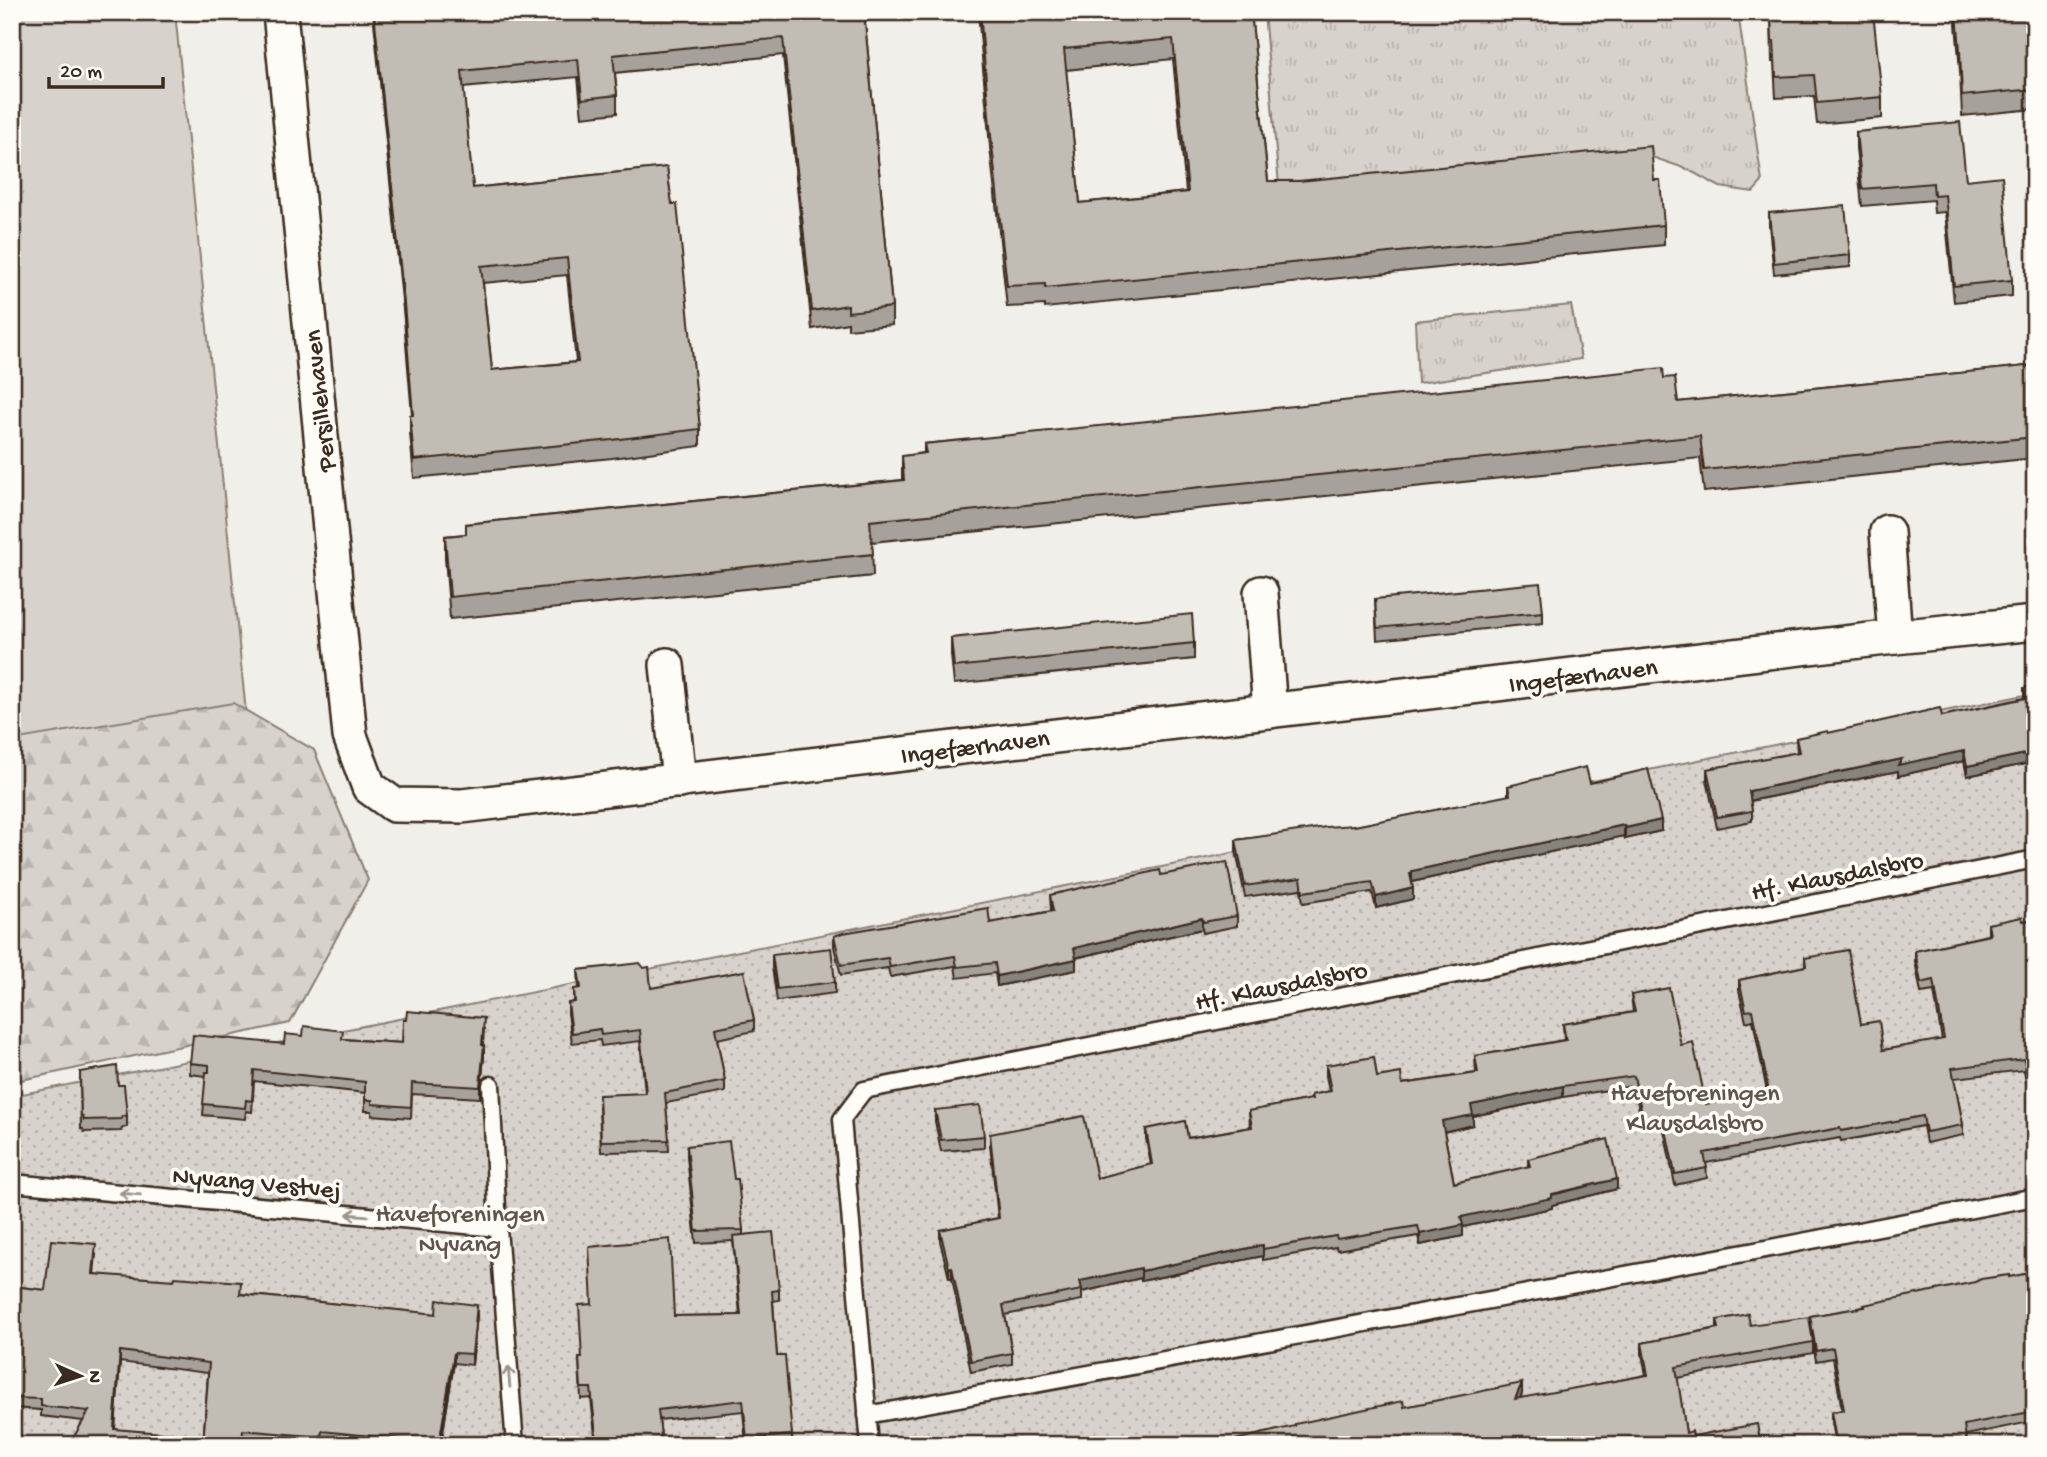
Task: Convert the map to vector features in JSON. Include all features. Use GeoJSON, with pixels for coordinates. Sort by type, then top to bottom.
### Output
{"type":"FeatureCollection","features":[{"type":"Feature","properties":{"kind":"street","name":"Persillehaven"},"geometry":{"type":"LineString","coordinates":[[280,12],[350,736],[369,787]]}},
{"type":"Feature","properties":{"kind":"street"},"geometry":{"type":"LineString","coordinates":[[1888,533],[1895,637]]}},
{"type":"Feature","properties":{"kind":"street"},"geometry":{"type":"LineString","coordinates":[[1261,593],[1270,711]]}},
{"type":"Feature","properties":{"kind":"street","name":"Ingefærhaven"},"geometry":{"type":"LineString","coordinates":[[369,787],[394,805],[462,806],[1895,637],[2035,623]]}},
{"type":"Feature","properties":{"kind":"street"},"geometry":{"type":"LineString","coordinates":[[667,665],[679,781]]}},
{"type":"Feature","properties":{"kind":"lane","name":"Hf. Klausdalsbro"},"geometry":{"type":"LineString","coordinates":[[870,1445],[842,1119],[864,1090],[2035,859]]}},
{"type":"Feature","properties":{"kind":"lane"},"geometry":{"type":"LineString","coordinates":[[491,1085],[498,1228],[515,1445]]}},
{"type":"Feature","properties":{"kind":"lane","name":"Nyvang Vestvej"},"geometry":{"type":"LineString","coordinates":[[12,1183],[498,1228]]}},
{"type":"Feature","properties":{"kind":"lane"},"geometry":{"type":"LineString","coordinates":[[867,1415],[1742,1254],[2035,1196]]}},
{"type":"Feature","properties":{"kind":"green space"},"geometry":{"type":"Polygon","coordinates":[[[12,12],[175,12],[253,782],[12,830],[12,12]]]}},
{"type":"Feature","properties":{"kind":"green space"},"geometry":{"type":"Polygon","coordinates":[[[1264,12],[1738,12],[1762,182],[1753,192],[1720,187],[1687,169],[1649,156],[1279,186],[1264,12]]]}},
{"type":"Feature","properties":{"kind":"green space"},"geometry":{"type":"Polygon","coordinates":[[[1571,305],[1581,359],[1418,383],[1415,321],[1571,305]]]}},
{"type":"Feature","properties":{"kind":"green space","name":"Haveforeningen Klausdalsbro"},"geometry":{"type":"Polygon","coordinates":[[[2035,693],[2035,1445],[12,1445],[12,1096],[2035,693]]]}},
{"type":"Feature","properties":{"kind":"green space"},"geometry":{"type":"Polygon","coordinates":[[[233,703],[314,750],[368,880],[290,1023],[12,1082],[12,740],[233,703]]]}},
{"type":"Feature","properties":{"kind":"building"},"geometry":{"type":"Polygon","coordinates":[[[374,12],[864,12],[892,307],[848,312],[848,305],[812,311],[783,38],[613,55],[617,95],[582,99],[578,59],[462,71],[473,188],[667,167],[672,204],[677,204],[700,429],[414,460],[404,303],[374,12]],[[567,258],[481,266],[492,370],[578,362],[567,258]]]}},
{"type":"Feature","properties":{"kind":"building"},"geometry":{"type":"Polygon","coordinates":[[[980,12],[1251,12],[1268,181],[1299,181],[1651,146],[1654,180],[1660,180],[1664,225],[1045,288],[1045,284],[1007,286],[980,12]],[[1173,39],[1064,49],[1080,203],[1188,192],[1173,39]]]}},
{"type":"Feature","properties":{"kind":"building"},"geometry":{"type":"Polygon","coordinates":[[[1771,12],[1873,12],[1882,97],[1817,103],[1814,75],[1776,77],[1771,12]]]}},
{"type":"Feature","properties":{"kind":"building"},"geometry":{"type":"Polygon","coordinates":[[[1957,12],[2035,12],[2035,89],[1962,96],[1957,12]]]}},
{"type":"Feature","properties":{"kind":"building"},"geometry":{"type":"Polygon","coordinates":[[[1960,122],[1966,180],[2002,176],[2012,280],[1954,286],[1945,195],[1934,196],[1933,183],[1862,189],[1856,132],[1960,122]]]}},
{"type":"Feature","properties":{"kind":"building"},"geometry":{"type":"Polygon","coordinates":[[[1845,206],[1850,255],[1774,263],[1769,213],[1845,206]]]}},
{"type":"Feature","properties":{"kind":"building"},"geometry":{"type":"Polygon","coordinates":[[[2035,365],[2035,437],[1704,470],[1700,436],[870,521],[873,554],[450,597],[445,536],[466,534],[466,524],[904,480],[902,456],[926,453],[924,444],[1663,368],[1664,378],[1675,377],[1678,402],[2035,365]]]}},
{"type":"Feature","properties":{"kind":"building"},"geometry":{"type":"Polygon","coordinates":[[[1540,583],[1543,612],[1377,628],[1375,599],[1540,583]]]}},
{"type":"Feature","properties":{"kind":"building"},"geometry":{"type":"Polygon","coordinates":[[[1192,614],[1194,643],[954,667],[951,638],[1192,614]]]}},
{"type":"Feature","properties":{"kind":"building"},"geometry":{"type":"Polygon","coordinates":[[[2035,685],[2035,752],[1967,766],[1964,751],[1898,765],[1902,759],[1749,791],[1752,811],[1717,817],[1707,769],[1799,752],[1796,738],[1940,708],[1942,716],[2026,698],[2024,688],[2035,685]]]}},
{"type":"Feature","properties":{"kind":"building"},"geometry":{"type":"Polygon","coordinates":[[[1586,767],[1590,783],[1648,769],[1661,820],[1625,828],[1624,825],[1412,871],[1410,874],[1413,888],[1376,897],[1372,882],[1303,892],[1301,878],[1245,886],[1236,840],[1326,827],[1355,826],[1510,795],[1508,786],[1586,767]]]}},
{"type":"Feature","properties":{"kind":"building"},"geometry":{"type":"Polygon","coordinates":[[[1227,862],[1237,916],[1203,922],[1202,918],[1074,948],[1076,959],[997,976],[995,963],[957,967],[955,956],[890,967],[888,958],[841,965],[834,936],[988,908],[990,923],[1053,911],[1050,895],[1160,870],[1161,875],[1227,862]]]}},
{"type":"Feature","properties":{"kind":"building"},"geometry":{"type":"Polygon","coordinates":[[[2022,917],[2023,921],[2035,919],[2035,1101],[2032,1101],[2024,1059],[1952,1068],[1963,1125],[1926,1132],[1923,1116],[1841,1131],[1840,1128],[1704,1153],[1707,1168],[1675,1174],[1663,1115],[1643,1119],[1634,1076],[1563,1086],[1471,1105],[1473,1115],[1442,1121],[1454,1183],[1530,1166],[1528,1159],[1608,1139],[1617,1179],[1552,1194],[1552,1198],[1461,1217],[1463,1225],[1420,1234],[1418,1226],[1337,1239],[1336,1236],[1263,1249],[1263,1245],[1080,1281],[1082,1290],[1003,1305],[1012,1353],[971,1361],[952,1267],[949,1268],[940,1230],[999,1218],[990,1134],[1084,1116],[1097,1178],[1152,1164],[1146,1129],[1185,1121],[1188,1138],[1252,1127],[1249,1111],[1312,1099],[1311,1095],[1331,1091],[1326,1065],[1374,1057],[1377,1077],[1401,1073],[1402,1084],[1478,1073],[1475,1056],[1566,1040],[1563,1024],[1635,1012],[1631,995],[1669,988],[1681,1045],[1693,1042],[1706,1104],[1769,1092],[1753,1010],[1746,1011],[1739,980],[1806,966],[1805,958],[1848,950],[1861,1024],[1879,1021],[1883,1050],[1944,1039],[1934,980],[1921,983],[1915,951],[1990,935],[1988,924],[2022,917]]]}},
{"type":"Feature","properties":{"kind":"building"},"geometry":{"type":"Polygon","coordinates":[[[831,948],[835,982],[777,989],[772,955],[831,948]]]}},
{"type":"Feature","properties":{"kind":"building"},"geometry":{"type":"Polygon","coordinates":[[[640,963],[644,968],[649,967],[651,988],[744,971],[754,1020],[715,1028],[725,1081],[665,1093],[669,1140],[601,1141],[599,1095],[646,1093],[640,1030],[601,1035],[600,1029],[572,1033],[568,1003],[575,1002],[574,989],[581,988],[578,970],[640,963]]]}},
{"type":"Feature","properties":{"kind":"building"},"geometry":{"type":"Polygon","coordinates":[[[407,1011],[484,1018],[480,1087],[412,1083],[411,1107],[372,1104],[372,1100],[365,1100],[365,1082],[254,1070],[252,1101],[246,1100],[245,1108],[203,1104],[209,1065],[190,1063],[193,1035],[284,1044],[285,1034],[303,1036],[304,1026],[343,1031],[342,1039],[402,1043],[403,1020],[406,1020],[407,1011]]]}},
{"type":"Feature","properties":{"kind":"building"},"geometry":{"type":"Polygon","coordinates":[[[117,1066],[118,1085],[124,1085],[127,1116],[122,1116],[121,1119],[84,1120],[81,1117],[80,1072],[117,1066]]]}},
{"type":"Feature","properties":{"kind":"building"},"geometry":{"type":"Polygon","coordinates":[[[980,1105],[984,1136],[941,1140],[935,1110],[980,1105]]]}},
{"type":"Feature","properties":{"kind":"building"},"geometry":{"type":"Polygon","coordinates":[[[729,1141],[734,1179],[738,1179],[743,1230],[696,1231],[687,1146],[729,1141]]]}},
{"type":"Feature","properties":{"kind":"building"},"geometry":{"type":"Polygon","coordinates":[[[773,1232],[779,1290],[772,1291],[777,1356],[785,1356],[792,1435],[747,1439],[743,1400],[658,1410],[662,1445],[597,1445],[591,1388],[581,1388],[579,1358],[582,1358],[579,1305],[592,1304],[589,1247],[670,1239],[674,1316],[741,1315],[733,1236],[773,1232]]]}},
{"type":"Feature","properties":{"kind":"building"},"geometry":{"type":"Polygon","coordinates":[[[51,1240],[96,1244],[93,1274],[241,1282],[240,1294],[436,1314],[437,1300],[477,1305],[472,1354],[454,1353],[440,1438],[502,1441],[502,1445],[430,1445],[430,1442],[322,1431],[321,1437],[243,1430],[242,1445],[203,1445],[209,1363],[120,1351],[114,1429],[175,1434],[174,1445],[69,1445],[89,1411],[41,1406],[41,1399],[12,1398],[12,1286],[45,1290],[51,1240]]]}},
{"type":"Feature","properties":{"kind":"building"},"geometry":{"type":"Polygon","coordinates":[[[2035,1272],[2035,1411],[1964,1425],[1967,1445],[1903,1445],[1903,1439],[1872,1445],[1837,1445],[1831,1412],[1844,1410],[1833,1348],[1816,1351],[1810,1316],[1865,1307],[1864,1305],[1981,1279],[2035,1272]]]}},
{"type":"Feature","properties":{"kind":"building"},"geometry":{"type":"Polygon","coordinates":[[[1748,1314],[1750,1325],[1809,1317],[1813,1342],[1676,1367],[1686,1433],[1692,1431],[1693,1436],[1757,1424],[1761,1445],[1213,1445],[1403,1401],[1404,1407],[1522,1383],[1515,1399],[1648,1375],[1642,1343],[1719,1328],[1717,1320],[1748,1314]]]}},
{"type":"Feature","properties":{"kind":"park label","name":"Haveforeningen Nyvang"},"geometry":{"type":"Point","coordinates":[460,1227]}}]}
